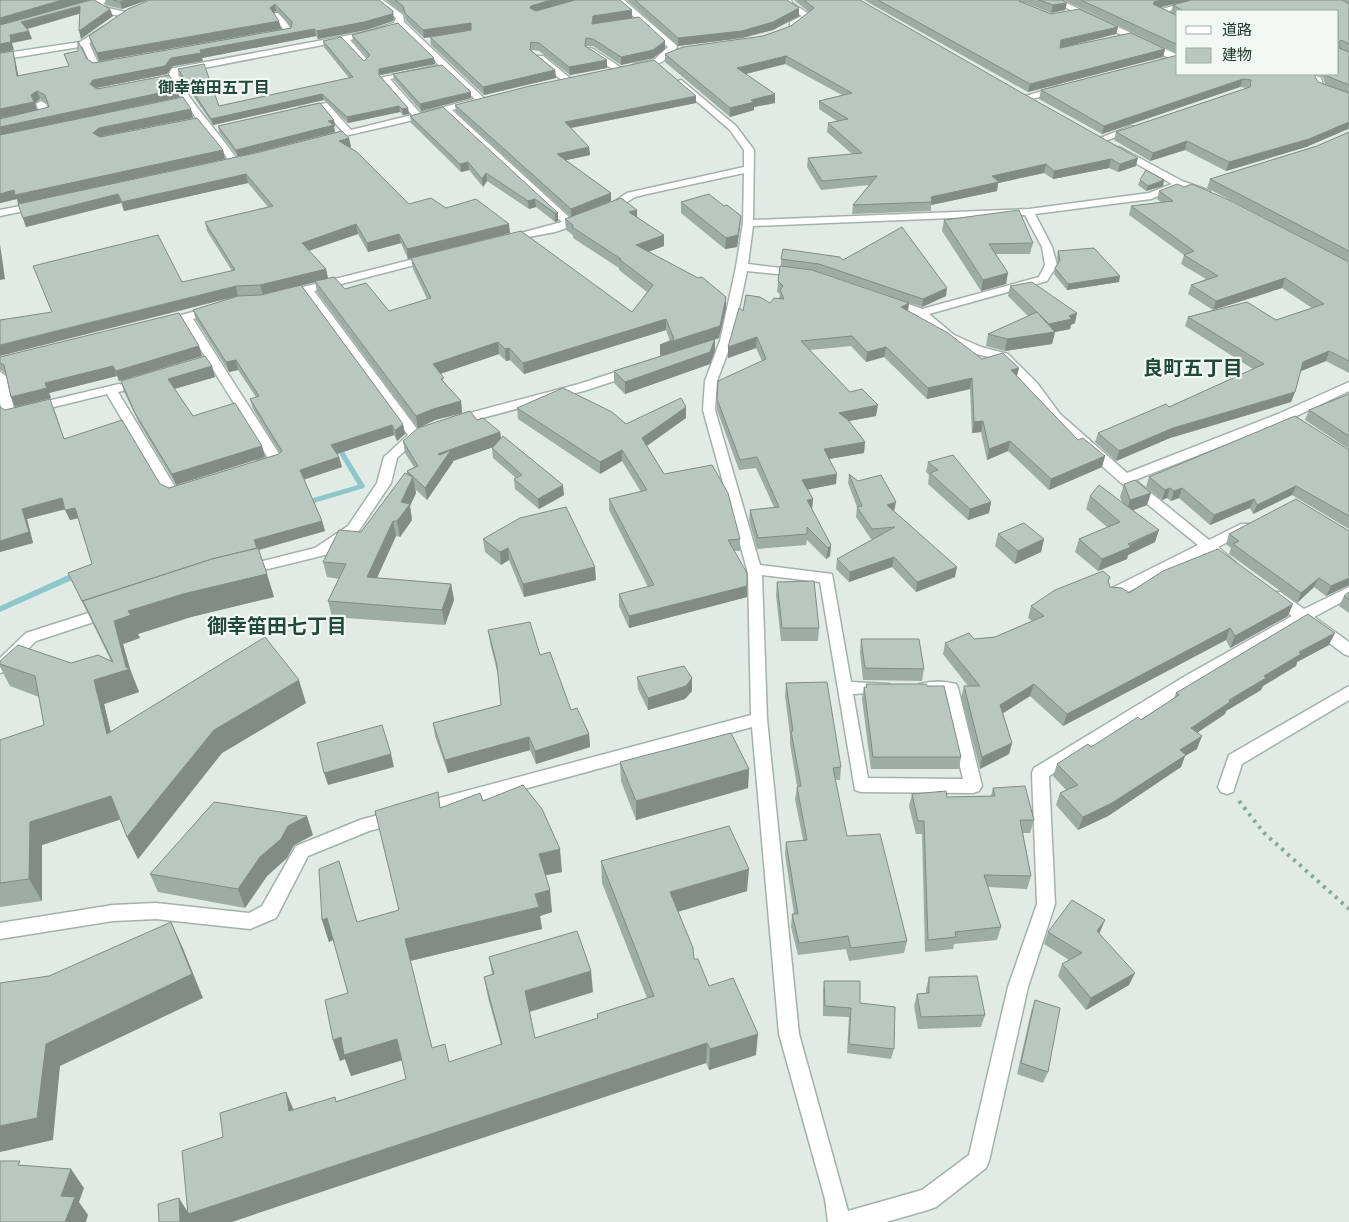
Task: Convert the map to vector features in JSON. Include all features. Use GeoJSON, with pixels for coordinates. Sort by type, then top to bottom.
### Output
{"type":"FeatureCollection","features":[{"type":"Feature","properties":{"kind":"street"},"geometry":{"type":"LineString","coordinates":[[378,0],[400,17],[400,23]]}},
{"type":"Feature","properties":{"kind":"street"},"geometry":{"type":"LineString","coordinates":[[619,0],[638,21],[673,47],[664,68]]}},
{"type":"Feature","properties":{"kind":"street"},"geometry":{"type":"LineString","coordinates":[[782,31],[808,16],[788,4],[787,0]]}},
{"type":"Feature","properties":{"kind":"street"},"geometry":{"type":"LineString","coordinates":[[1054,0],[1176,57]]}},
{"type":"Feature","properties":{"kind":"street"},"geometry":{"type":"LineString","coordinates":[[1176,20],[1157,11],[1211,0]]}},
{"type":"Feature","properties":{"kind":"street"},"geometry":{"type":"LineString","coordinates":[[0,57],[85,43],[130,12],[105,10],[102,1],[72,10]]}},
{"type":"Feature","properties":{"kind":"street"},"geometry":{"type":"LineString","coordinates":[[1064,15],[1079,12]]}},
{"type":"Feature","properties":{"kind":"street"},"geometry":{"type":"LineString","coordinates":[[261,36],[289,32],[277,15]]}},
{"type":"Feature","properties":{"kind":"street"},"geometry":{"type":"LineString","coordinates":[[233,161],[215,129],[198,122],[170,79],[178,69],[214,58],[376,32],[400,23]]}},
{"type":"Feature","properties":{"kind":"street"},"geometry":{"type":"LineString","coordinates":[[317,141],[485,99],[446,66],[426,42],[400,23]]}},
{"type":"Feature","properties":{"kind":"street"},"geometry":{"type":"LineString","coordinates":[[1110,40],[1130,36]]}},
{"type":"Feature","properties":{"kind":"street"},"geometry":{"type":"LineString","coordinates":[[345,38],[366,62]]}},
{"type":"Feature","properties":{"kind":"street"},"geometry":{"type":"LineString","coordinates":[[85,43],[95,66],[122,61]]}},
{"type":"Feature","properties":{"kind":"street"},"geometry":{"type":"LineString","coordinates":[[589,50],[619,70]]}},
{"type":"Feature","properties":{"kind":"street"},"geometry":{"type":"LineString","coordinates":[[671,51],[681,50]]}},
{"type":"Feature","properties":{"kind":"street"},"geometry":{"type":"LineString","coordinates":[[535,54],[567,80]]}},
{"type":"Feature","properties":{"kind":"street"},"geometry":{"type":"LineString","coordinates":[[1158,63],[1176,58]]}},
{"type":"Feature","properties":{"kind":"street"},"geometry":{"type":"LineString","coordinates":[[418,116],[384,78],[446,66]]}},
{"type":"Feature","properties":{"kind":"street"},"geometry":{"type":"LineString","coordinates":[[602,73],[619,70],[664,68],[733,128],[749,150],[747,169],[748,223],[742,267],[726,341],[710,381],[710,410],[754,569],[759,719],[789,1034],[836,1199],[839,1222]]}},
{"type":"Feature","properties":{"kind":"street"},"geometry":{"type":"LineString","coordinates":[[1306,75],[1318,80],[1319,86],[1349,99]]}},
{"type":"Feature","properties":{"kind":"street"},"geometry":{"type":"LineString","coordinates":[[1041,107],[1021,96],[1072,85]]}},
{"type":"Feature","properties":{"kind":"street"},"geometry":{"type":"LineString","coordinates":[[0,123],[45,114],[41,104]]}},
{"type":"Feature","properties":{"kind":"street"},"geometry":{"type":"LineString","coordinates":[[295,111],[324,105],[349,133]]}},
{"type":"Feature","properties":{"kind":"street"},"geometry":{"type":"LineString","coordinates":[[445,110],[569,223]]}},
{"type":"Feature","properties":{"kind":"street"},"geometry":{"type":"LineString","coordinates":[[1145,124],[1096,138],[1178,183],[1191,186],[1216,198]]}},
{"type":"Feature","properties":{"kind":"street"},"geometry":{"type":"LineString","coordinates":[[498,242],[569,223],[610,209],[631,195],[747,169]]}},
{"type":"Feature","properties":{"kind":"street"},"geometry":{"type":"LineString","coordinates":[[1191,186],[1209,180]]}},
{"type":"Feature","properties":{"kind":"street"},"geometry":{"type":"LineString","coordinates":[[748,223],[1029,212],[1152,196],[1172,189],[1178,183]]}},
{"type":"Feature","properties":{"kind":"street"},"geometry":{"type":"LineString","coordinates":[[0,213],[52,202]]}},
{"type":"Feature","properties":{"kind":"street"},"geometry":{"type":"LineString","coordinates":[[921,313],[1044,279],[1051,265],[1047,247],[1029,212]]}},
{"type":"Feature","properties":{"kind":"street"},"geometry":{"type":"LineString","coordinates":[[271,298],[443,255]]}},
{"type":"Feature","properties":{"kind":"street"},"geometry":{"type":"LineString","coordinates":[[742,267],[814,275]]}},
{"type":"Feature","properties":{"kind":"street"},"geometry":{"type":"LineString","coordinates":[[307,289],[414,434]]}},
{"type":"Feature","properties":{"kind":"street"},"geometry":{"type":"LineString","coordinates":[[874,295],[921,313],[950,338],[977,350],[1004,357],[1033,386],[1055,417],[1126,479],[1240,571]]}},
{"type":"Feature","properties":{"kind":"street"},"geometry":{"type":"LineString","coordinates":[[148,327],[186,318],[223,306]]}},
{"type":"Feature","properties":{"kind":"street"},"geometry":{"type":"LineString","coordinates":[[186,318],[207,360],[276,460],[248,469]]}},
{"type":"Feature","properties":{"kind":"street"},"geometry":{"type":"LineString","coordinates":[[707,347],[726,341]]}},
{"type":"Feature","properties":{"kind":"street"},"geometry":{"type":"LineString","coordinates":[[235,572],[320,552],[353,529],[384,483],[391,457],[414,434],[436,426],[583,387],[643,367]]}},
{"type":"Feature","properties":{"kind":"street"},"geometry":{"type":"LineString","coordinates":[[0,376],[9,414],[129,384]]}},
{"type":"Feature","properties":{"kind":"street"},"geometry":{"type":"LineString","coordinates":[[1126,479],[1287,415],[1349,386]]}},
{"type":"Feature","properties":{"kind":"street"},"geometry":{"type":"LineString","coordinates":[[111,390],[172,493],[200,484]]}},
{"type":"Feature","properties":{"kind":"street"},"geometry":{"type":"LineString","coordinates":[[1287,415],[1302,426]]}},
{"type":"Feature","properties":{"kind":"street"},"geometry":{"type":"LineString","coordinates":[[1113,594],[1259,520]]}},
{"type":"Feature","properties":{"kind":"street"},"geometry":{"type":"LineString","coordinates":[[754,569],[828,578],[832,616],[861,785],[973,786],[950,688],[845,688]]}},
{"type":"Feature","properties":{"kind":"street"},"geometry":{"type":"LineString","coordinates":[[1263,588],[1349,650]]}},
{"type":"Feature","properties":{"kind":"street"},"geometry":{"type":"LineString","coordinates":[[847,1222],[928,1199],[978,1161],[1018,987],[1046,904],[1040,773],[1188,681],[1302,616],[1349,592]]}},
{"type":"Feature","properties":{"kind":"street"},"geometry":{"type":"LineString","coordinates":[[0,667],[31,637],[121,608]]}},
{"type":"Feature","properties":{"kind":"street"},"geometry":{"type":"LineString","coordinates":[[1227,787],[1235,760],[1349,692]]}},
{"type":"Feature","properties":{"kind":"street"},"geometry":{"type":"LineString","coordinates":[[0,931],[113,912],[156,911],[250,922],[269,912],[302,851],[366,825],[759,719]]}},
{"type":"Feature","properties":{"kind":"path"},"geometry":{"type":"LineString","coordinates":[[1227,787],[1264,833],[1349,908]]}},
{"type":"Feature","properties":{"kind":"building"},"geometry":{"type":"Polygon","coordinates":[[[0,0],[62,0],[0,18],[0,0]]]}},
{"type":"Feature","properties":{"kind":"building"},"geometry":{"type":"Polygon","coordinates":[[[91,0],[110,9],[79,31],[80,6],[21,22],[29,31],[10,35],[11,42],[0,44],[0,25],[91,0]]]}},
{"type":"Feature","properties":{"kind":"building"},"geometry":{"type":"Polygon","coordinates":[[[150,0],[379,0],[393,11],[392,14],[364,22],[317,31],[314,29],[200,50],[201,53],[171,58],[165,66],[93,80],[90,84],[97,89],[169,75],[178,89],[0,127],[0,119],[49,107],[45,95],[37,91],[31,95],[34,102],[0,109],[0,53],[13,51],[17,76],[69,66],[64,54],[78,51],[78,41],[87,59],[93,63],[291,28],[292,22],[275,4],[270,8],[279,21],[97,53],[89,36],[128,9],[150,0]]]}},
{"type":"Feature","properties":{"kind":"building"},"geometry":{"type":"Polygon","coordinates":[[[395,0],[551,0],[531,6],[530,8],[536,11],[575,0],[620,0],[632,10],[593,16],[592,24],[639,17],[665,41],[653,50],[621,57],[593,39],[586,38],[585,46],[607,60],[569,67],[539,43],[531,42],[530,50],[555,70],[483,87],[430,37],[471,30],[471,23],[423,30],[405,13],[403,6],[395,0]]]}},
{"type":"Feature","properties":{"kind":"building"},"geometry":{"type":"Polygon","coordinates":[[[635,0],[787,0],[799,8],[773,22],[742,31],[678,38],[635,0]]]}},
{"type":"Feature","properties":{"kind":"building"},"geometry":{"type":"Polygon","coordinates":[[[804,0],[860,0],[1138,158],[1120,164],[1111,159],[1054,171],[1046,164],[992,176],[999,182],[931,197],[932,202],[853,205],[877,176],[822,181],[808,158],[862,153],[828,123],[848,119],[819,101],[852,93],[786,56],[737,68],[775,94],[730,108],[665,54],[683,47],[763,36],[791,26],[814,8],[804,0]]]}},
{"type":"Feature","properties":{"kind":"building"},"geometry":{"type":"Polygon","coordinates":[[[878,0],[1020,0],[1051,14],[1079,9],[1118,27],[1061,40],[1060,48],[1131,33],[1165,49],[1030,84],[878,0]]]}},
{"type":"Feature","properties":{"kind":"building"},"geometry":{"type":"Polygon","coordinates":[[[1039,0],[1062,0],[1067,3],[1053,5],[1039,0]]]}},
{"type":"Feature","properties":{"kind":"building"},"geometry":{"type":"Polygon","coordinates":[[[1081,0],[1161,0],[1153,4],[1176,15],[1176,44],[1081,0]]]}},
{"type":"Feature","properties":{"kind":"building"},"geometry":{"type":"Polygon","coordinates":[[[1191,0],[1342,0],[1349,4],[1349,44],[1341,40],[1339,42],[1339,10],[1182,10],[1173,5],[1191,0]]]}},
{"type":"Feature","properties":{"kind":"building"},"geometry":{"type":"Polygon","coordinates":[[[398,23],[434,58],[379,69],[379,75],[408,108],[402,109],[399,106],[347,117],[322,94],[211,119],[178,69],[204,64],[219,106],[353,77],[323,41],[341,37],[364,61],[370,55],[352,35],[398,23]]]}},
{"type":"Feature","properties":{"kind":"building"},"geometry":{"type":"Polygon","coordinates":[[[1339,48],[1349,52],[1349,85],[1327,76],[1339,75],[1339,48]]]}},
{"type":"Feature","properties":{"kind":"building"},"geometry":{"type":"Polygon","coordinates":[[[1176,56],[1176,75],[1314,75],[1318,82],[1349,93],[1349,122],[1309,139],[1229,162],[1187,141],[1153,153],[1116,132],[1250,87],[1251,80],[1243,79],[1104,126],[1041,90],[1176,56]]]}},
{"type":"Feature","properties":{"kind":"building"},"geometry":{"type":"Polygon","coordinates":[[[654,60],[696,96],[565,122],[589,147],[557,154],[611,193],[571,209],[455,105],[530,86],[654,60]]]}},
{"type":"Feature","properties":{"kind":"building"},"geometry":{"type":"Polygon","coordinates":[[[442,65],[471,92],[420,104],[393,74],[442,65]]]}},
{"type":"Feature","properties":{"kind":"building"},"geometry":{"type":"Polygon","coordinates":[[[183,97],[191,109],[99,128],[93,133],[100,137],[197,118],[223,150],[15,195],[14,190],[0,194],[0,135],[183,97]]]}},
{"type":"Feature","properties":{"kind":"building"},"geometry":{"type":"Polygon","coordinates":[[[320,103],[334,120],[328,121],[334,125],[236,150],[218,126],[320,103]]]}},
{"type":"Feature","properties":{"kind":"building"},"geometry":{"type":"Polygon","coordinates":[[[443,107],[558,213],[555,213],[535,199],[528,201],[486,173],[482,179],[468,162],[460,164],[410,116],[443,107]]]}},
{"type":"Feature","properties":{"kind":"building"},"geometry":{"type":"Polygon","coordinates":[[[342,131],[349,138],[339,141],[357,152],[409,204],[431,198],[446,208],[476,199],[509,224],[407,249],[399,234],[367,243],[356,224],[302,243],[326,269],[260,285],[236,286],[0,345],[0,320],[52,312],[33,266],[158,235],[182,282],[235,270],[205,222],[273,206],[246,174],[122,202],[118,194],[23,218],[18,204],[260,152],[342,131]]]}},
{"type":"Feature","properties":{"kind":"building"},"geometry":{"type":"Polygon","coordinates":[[[1349,132],[1349,251],[1210,179],[1317,146],[1349,132]]]}},
{"type":"Feature","properties":{"kind":"building"},"geometry":{"type":"Polygon","coordinates":[[[1146,170],[1164,180],[1148,186],[1140,180],[1146,170]]]}},
{"type":"Feature","properties":{"kind":"building"},"geometry":{"type":"Polygon","coordinates":[[[1177,184],[1184,187],[1192,184],[1231,201],[1349,262],[1349,361],[1329,351],[1303,362],[1295,392],[1173,428],[1119,451],[1098,433],[1166,404],[1169,407],[1264,364],[1188,317],[1247,302],[1276,320],[1324,304],[1285,278],[1216,301],[1191,285],[1218,276],[1184,255],[1194,251],[1131,206],[1173,201],[1159,191],[1177,184]]]}},
{"type":"Feature","properties":{"kind":"building"},"geometry":{"type":"Polygon","coordinates":[[[709,194],[741,216],[738,235],[726,238],[681,202],[709,194]]]}},
{"type":"Feature","properties":{"kind":"building"},"geometry":{"type":"Polygon","coordinates":[[[621,198],[637,210],[629,212],[664,235],[636,245],[698,278],[702,277],[726,297],[720,326],[660,345],[674,339],[666,319],[523,363],[509,348],[505,349],[498,342],[433,364],[444,378],[441,379],[461,401],[416,416],[315,281],[334,277],[345,289],[366,283],[389,311],[431,298],[411,258],[521,231],[632,312],[653,285],[619,259],[621,259],[572,227],[573,225],[565,219],[621,198]]]}},
{"type":"Feature","properties":{"kind":"building"},"geometry":{"type":"Polygon","coordinates":[[[1019,210],[1033,243],[989,244],[1008,273],[983,280],[944,220],[1019,210]]]}},
{"type":"Feature","properties":{"kind":"building"},"geometry":{"type":"Polygon","coordinates":[[[902,227],[947,288],[923,299],[819,264],[781,259],[783,249],[840,257],[843,260],[902,227]]]}},
{"type":"Feature","properties":{"kind":"building"},"geometry":{"type":"Polygon","coordinates":[[[1094,248],[1120,276],[1068,284],[1055,268],[1060,260],[1058,251],[1094,248]]]}},
{"type":"Feature","properties":{"kind":"building"},"geometry":{"type":"Polygon","coordinates":[[[780,266],[812,270],[909,303],[901,307],[948,333],[982,359],[1003,353],[1019,368],[1011,370],[1078,440],[1083,438],[1105,456],[1051,479],[1010,441],[989,449],[983,421],[974,422],[972,378],[928,388],[886,347],[867,352],[852,336],[801,341],[850,392],[862,389],[878,405],[839,413],[848,420],[865,442],[824,449],[837,474],[802,480],[813,499],[807,500],[831,545],[828,548],[807,527],[807,534],[758,538],[750,510],[779,507],[757,457],[740,460],[717,399],[718,381],[766,359],[757,337],[728,347],[739,308],[743,311],[746,295],[760,297],[770,303],[774,298],[784,299],[780,290],[783,286],[778,281],[780,266]]]}},
{"type":"Feature","properties":{"kind":"building"},"geometry":{"type":"Polygon","coordinates":[[[1032,282],[1077,313],[1069,316],[1072,319],[1049,324],[1010,286],[1032,282]]]}},
{"type":"Feature","properties":{"kind":"building"},"geometry":{"type":"Polygon","coordinates":[[[301,285],[403,424],[395,431],[392,425],[331,445],[339,457],[300,470],[322,521],[254,540],[257,548],[212,559],[82,601],[68,573],[92,564],[75,508],[65,510],[62,498],[22,509],[29,532],[0,541],[0,407],[5,410],[50,399],[64,439],[122,420],[160,484],[169,488],[279,454],[282,451],[250,399],[259,396],[236,360],[226,362],[193,310],[238,296],[261,295],[301,285]]]}},
{"type":"Feature","properties":{"kind":"building"},"geometry":{"type":"Polygon","coordinates":[[[1037,312],[1055,332],[1007,339],[988,334],[1037,312]]]}},
{"type":"Feature","properties":{"kind":"building"},"geometry":{"type":"Polygon","coordinates":[[[179,313],[199,346],[116,371],[113,366],[45,383],[47,388],[11,397],[4,365],[0,363],[0,357],[179,313]]]}},
{"type":"Feature","properties":{"kind":"building"},"geometry":{"type":"Polygon","coordinates":[[[715,339],[710,352],[625,382],[614,371],[715,339]]]}},
{"type":"Feature","properties":{"kind":"building"},"geometry":{"type":"Polygon","coordinates":[[[205,356],[212,366],[168,379],[193,416],[235,403],[262,446],[172,474],[135,413],[121,381],[205,356]]]}},
{"type":"Feature","properties":{"kind":"building"},"geometry":{"type":"Polygon","coordinates":[[[563,388],[612,412],[626,424],[681,398],[686,407],[642,438],[664,474],[712,465],[728,493],[740,539],[728,540],[747,573],[747,586],[629,616],[619,594],[654,585],[609,499],[647,490],[622,450],[600,462],[517,408],[563,388]]]}},
{"type":"Feature","properties":{"kind":"building"},"geometry":{"type":"Polygon","coordinates":[[[1349,394],[1349,436],[1309,410],[1349,394]]]}},
{"type":"Feature","properties":{"kind":"building"},"geometry":{"type":"Polygon","coordinates":[[[470,411],[477,420],[483,418],[500,432],[438,454],[440,455],[451,450],[425,488],[407,471],[418,466],[403,441],[418,428],[470,411]]]}},
{"type":"Feature","properties":{"kind":"building"},"geometry":{"type":"Polygon","coordinates":[[[1295,416],[1349,450],[1349,516],[1296,486],[1257,505],[1254,499],[1214,515],[1182,488],[1174,491],[1170,488],[1165,490],[1149,477],[1295,416]]]}},
{"type":"Feature","properties":{"kind":"building"},"geometry":{"type":"Polygon","coordinates":[[[503,436],[563,485],[538,499],[514,479],[522,475],[492,448],[503,436]]]}},
{"type":"Feature","properties":{"kind":"building"},"geometry":{"type":"Polygon","coordinates":[[[953,455],[991,502],[970,509],[930,473],[938,470],[928,462],[953,455]]]}},
{"type":"Feature","properties":{"kind":"building"},"geometry":{"type":"Polygon","coordinates":[[[405,473],[413,477],[401,502],[410,504],[397,521],[393,521],[367,577],[451,584],[442,610],[328,601],[346,564],[323,562],[339,530],[361,532],[405,473]]]}},
{"type":"Feature","properties":{"kind":"building"},"geometry":{"type":"Polygon","coordinates":[[[849,474],[858,481],[881,475],[896,502],[887,505],[957,567],[917,582],[894,557],[850,572],[837,559],[895,527],[872,529],[857,507],[862,506],[849,474]]]}},
{"type":"Feature","properties":{"kind":"building"},"geometry":{"type":"Polygon","coordinates":[[[1135,480],[1151,493],[1130,500],[1124,484],[1135,480]]]}},
{"type":"Feature","properties":{"kind":"building"},"geometry":{"type":"Polygon","coordinates":[[[1099,485],[1159,530],[1128,544],[1131,547],[1102,559],[1079,539],[1120,522],[1090,496],[1099,485]]]}},
{"type":"Feature","properties":{"kind":"building"},"geometry":{"type":"Polygon","coordinates":[[[1296,499],[1349,531],[1349,578],[1331,586],[1319,578],[1301,593],[1233,544],[1239,541],[1229,534],[1296,499]]]}},
{"type":"Feature","properties":{"kind":"building"},"geometry":{"type":"Polygon","coordinates":[[[566,507],[595,567],[523,584],[508,548],[500,552],[483,539],[520,518],[566,507]]]}},
{"type":"Feature","properties":{"kind":"building"},"geometry":{"type":"Polygon","coordinates":[[[1024,523],[1044,539],[1018,551],[998,534],[1024,523]]]}},
{"type":"Feature","properties":{"kind":"building"},"geometry":{"type":"Polygon","coordinates":[[[258,548],[267,574],[183,594],[128,611],[131,615],[114,621],[126,667],[130,669],[94,680],[107,734],[265,637],[299,680],[214,730],[127,837],[111,796],[30,822],[29,879],[0,883],[0,740],[44,725],[35,676],[0,664],[0,661],[18,645],[71,663],[98,655],[113,662],[83,601],[212,559],[258,548]]]}},
{"type":"Feature","properties":{"kind":"building"},"geometry":{"type":"Polygon","coordinates":[[[1218,549],[1293,604],[1235,636],[1230,628],[1067,714],[1034,684],[1000,705],[1012,743],[982,757],[964,686],[980,686],[945,643],[969,633],[974,639],[995,637],[1044,616],[1031,606],[1055,590],[1103,571],[1110,577],[1108,581],[1110,587],[1122,588],[1129,593],[1163,571],[1218,549]]]}},
{"type":"Feature","properties":{"kind":"building"},"geometry":{"type":"Polygon","coordinates":[[[814,581],[819,628],[782,628],[777,582],[814,581]]]}},
{"type":"Feature","properties":{"kind":"building"},"geometry":{"type":"Polygon","coordinates":[[[1349,592],[1349,599],[1344,596],[1349,592]]]}},
{"type":"Feature","properties":{"kind":"building"},"geometry":{"type":"Polygon","coordinates":[[[1308,614],[1335,633],[1299,652],[1301,654],[1264,676],[1266,678],[1229,700],[1230,702],[1191,728],[1202,736],[1180,750],[1186,755],[1112,803],[1083,817],[1060,793],[1078,785],[1057,764],[1088,744],[1091,747],[1138,717],[1141,720],[1179,695],[1176,693],[1308,614]]]}},
{"type":"Feature","properties":{"kind":"building"},"geometry":{"type":"Polygon","coordinates":[[[530,622],[540,655],[550,652],[571,710],[577,708],[589,734],[535,751],[529,737],[445,760],[433,723],[501,705],[497,665],[488,630],[530,622]]]}},
{"type":"Feature","properties":{"kind":"building"},"geometry":{"type":"Polygon","coordinates":[[[861,639],[919,639],[924,669],[865,668],[861,639]]]}},
{"type":"Feature","properties":{"kind":"building"},"geometry":{"type":"Polygon","coordinates":[[[684,666],[692,678],[686,686],[648,698],[637,677],[684,666]]]}},
{"type":"Feature","properties":{"kind":"building"},"geometry":{"type":"Polygon","coordinates":[[[827,682],[841,767],[833,768],[847,836],[880,834],[907,941],[851,948],[848,936],[799,943],[792,914],[798,914],[786,842],[807,840],[797,787],[801,786],[791,731],[793,731],[786,683],[827,682]]]}},
{"type":"Feature","properties":{"kind":"building"},"geometry":{"type":"Polygon","coordinates":[[[866,684],[926,684],[927,686],[944,686],[961,757],[873,757],[864,687],[867,687],[866,684]]]}},
{"type":"Feature","properties":{"kind":"building"},"geometry":{"type":"Polygon","coordinates":[[[382,725],[391,754],[324,773],[317,743],[382,725]]]}},
{"type":"Feature","properties":{"kind":"building"},"geometry":{"type":"Polygon","coordinates":[[[731,733],[749,769],[636,801],[620,762],[731,733]]]}},
{"type":"Feature","properties":{"kind":"building"},"geometry":{"type":"Polygon","coordinates":[[[523,785],[542,809],[560,849],[539,854],[550,890],[535,894],[539,907],[405,939],[432,1048],[445,1044],[449,1062],[502,1044],[484,977],[494,974],[489,957],[577,931],[591,971],[525,991],[535,1038],[598,1018],[597,1014],[654,996],[601,861],[729,826],[749,869],[670,892],[693,948],[694,959],[698,959],[709,986],[733,978],[758,1034],[710,1049],[707,1043],[188,1214],[182,1151],[223,1137],[220,1113],[286,1092],[289,1111],[335,1097],[336,1102],[406,1079],[397,1039],[344,1055],[341,1037],[333,1040],[325,1000],[348,993],[327,918],[322,920],[319,869],[339,861],[357,922],[399,910],[375,811],[438,792],[440,808],[480,793],[483,801],[523,785]]]}},
{"type":"Feature","properties":{"kind":"building"},"geometry":{"type":"Polygon","coordinates":[[[1025,786],[1034,820],[1020,820],[1031,876],[984,875],[1001,927],[955,932],[956,937],[928,940],[924,821],[918,821],[912,794],[946,791],[947,797],[995,796],[993,788],[1025,786]]]}},
{"type":"Feature","properties":{"kind":"building"},"geometry":{"type":"Polygon","coordinates":[[[214,802],[307,816],[288,826],[281,839],[260,857],[238,889],[150,874],[214,802]]]}},
{"type":"Feature","properties":{"kind":"building"},"geometry":{"type":"Polygon","coordinates":[[[1072,900],[1105,920],[1097,931],[1135,973],[1091,998],[1062,964],[1082,953],[1048,932],[1072,900]]]}},
{"type":"Feature","properties":{"kind":"building"},"geometry":{"type":"Polygon","coordinates":[[[171,922],[192,974],[46,1044],[37,1118],[0,1126],[0,983],[49,976],[171,922]]]}},
{"type":"Feature","properties":{"kind":"building"},"geometry":{"type":"Polygon","coordinates":[[[977,976],[985,1015],[921,1017],[917,994],[929,993],[929,977],[977,976]]]}},
{"type":"Feature","properties":{"kind":"building"},"geometry":{"type":"Polygon","coordinates":[[[824,981],[860,981],[860,1003],[895,1007],[894,1049],[849,1044],[851,1008],[825,1006],[824,981]]]}},
{"type":"Feature","properties":{"kind":"building"},"geometry":{"type":"Polygon","coordinates":[[[1035,1000],[1060,1008],[1048,1072],[1021,1063],[1035,1000]]]}},
{"type":"Feature","properties":{"kind":"building"},"geometry":{"type":"Polygon","coordinates":[[[0,1161],[20,1161],[18,1165],[71,1169],[61,1196],[75,1197],[65,1222],[0,1222],[0,1161]]]}},
{"type":"Feature","properties":{"kind":"building"},"geometry":{"type":"Polygon","coordinates":[[[179,1198],[180,1222],[159,1222],[158,1204],[179,1198]]]}},
{"type":"Feature","properties":{"kind":"waterway"},"geometry":{"type":"LineString","coordinates":[[305,503],[362,486],[337,445]]}},
{"type":"Feature","properties":{"kind":"waterway"},"geometry":{"type":"LineString","coordinates":[[0,609],[78,574]]}},
{"type":"Feature","properties":{"kind":"district","name":"御幸笛田五丁目"},"geometry":{"type":"Point","coordinates":[214,87]}},
{"type":"Feature","properties":{"kind":"district","name":"良町五丁目"},"geometry":{"type":"Point","coordinates":[1193,368]}},
{"type":"Feature","properties":{"kind":"district","name":"御幸笛田七丁目"},"geometry":{"type":"Point","coordinates":[277,626]}}]}
